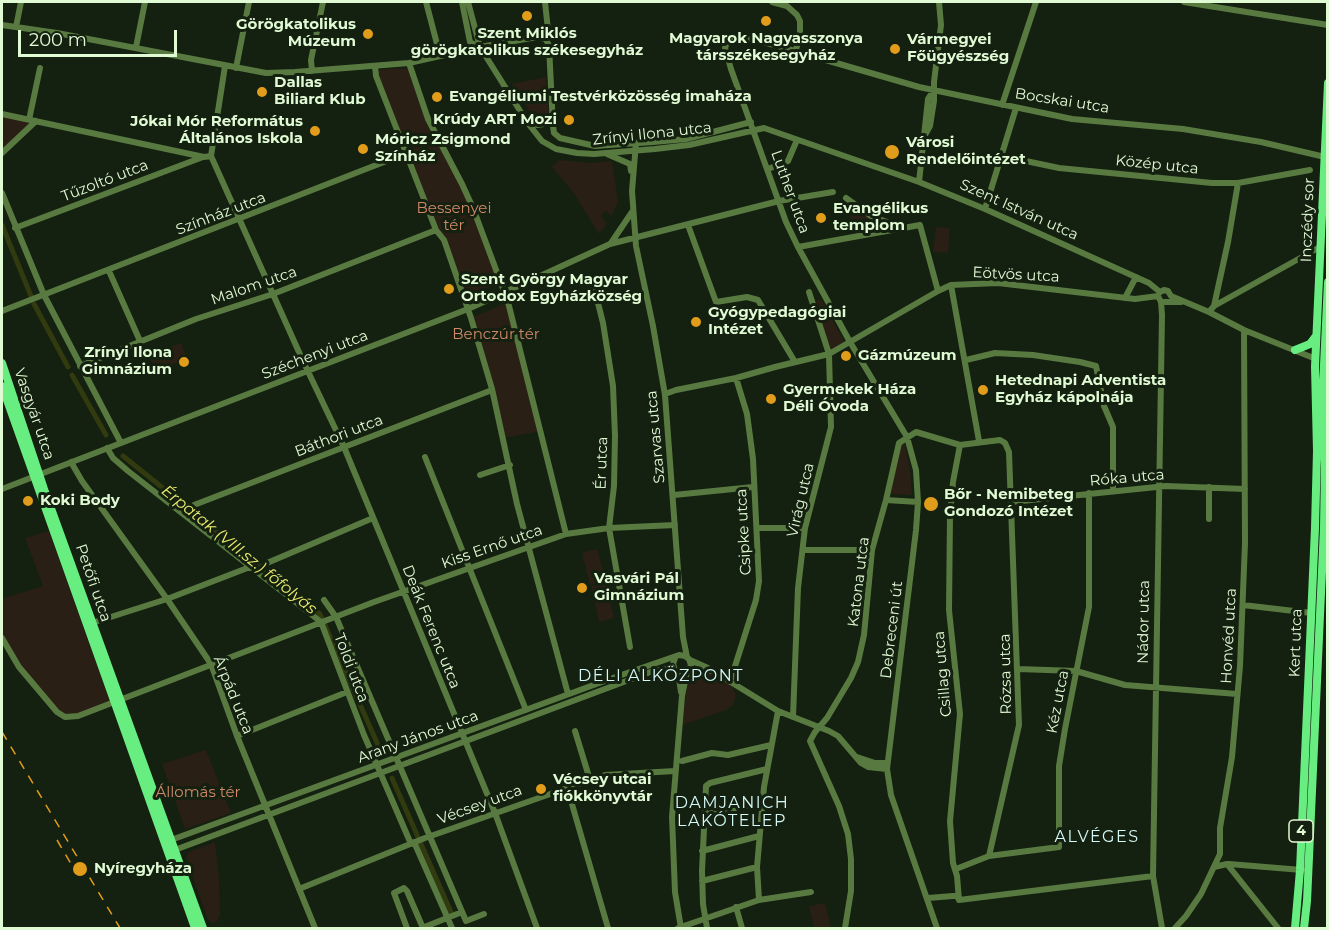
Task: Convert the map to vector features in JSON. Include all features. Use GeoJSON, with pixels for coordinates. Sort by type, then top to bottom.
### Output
{"type":"FeatureCollection","features":[{"type":"Feature","properties":{"kind":"main road","name":"Inczédy sor"},"geometry":{"type":"LineString","coordinates":[[1323,362],[1317,333],[1328,83]]}},
{"type":"Feature","properties":{"kind":"main road","name":"4"},"geometry":{"type":"LineString","coordinates":[[1323,362],[1328,282]]}},
{"type":"Feature","properties":{"kind":"main road"},"geometry":{"type":"LineString","coordinates":[[1295,350],[1310,344],[1317,333]]}},
{"type":"Feature","properties":{"kind":"main road","name":"Kert utca"},"geometry":{"type":"LineString","coordinates":[[1304,928],[1304,871],[1325,467],[1323,362]]}},
{"type":"Feature","properties":{"kind":"main road","name":"Kert utca"},"geometry":{"type":"LineString","coordinates":[[1319,613],[1317,451],[1323,362]]}},
{"type":"Feature","properties":{"kind":"main road","name":"Vasgyár utca"},"geometry":{"type":"LineString","coordinates":[[2,363],[37,475]]}},
{"type":"Feature","properties":{"kind":"main road","name":"Vasgyár utca"},"geometry":{"type":"LineString","coordinates":[[2,386],[37,475]]}},
{"type":"Feature","properties":{"kind":"main road","name":"Petőfi utca"},"geometry":{"type":"LineString","coordinates":[[37,475],[92,623],[118,701]]}},
{"type":"Feature","properties":{"kind":"main road","name":"Petőfi utca"},"geometry":{"type":"LineString","coordinates":[[37,475],[118,701]]}},
{"type":"Feature","properties":{"kind":"main road"},"geometry":{"type":"LineString","coordinates":[[118,701],[203,928]]}},
{"type":"Feature","properties":{"kind":"main road"},"geometry":{"type":"LineString","coordinates":[[171,846],[195,928]]}},
{"type":"Feature","properties":{"kind":"main road","name":"Kert utca"},"geometry":{"type":"LineString","coordinates":[[1296,928],[1304,871]]}},
{"type":"Feature","properties":{"kind":"street"},"geometry":{"type":"LineString","coordinates":[[16,27],[21,2]]}},
{"type":"Feature","properties":{"kind":"street"},"geometry":{"type":"LineString","coordinates":[[136,47],[145,2]]}},
{"type":"Feature","properties":{"kind":"street"},"geometry":{"type":"LineString","coordinates":[[236,68],[249,2]]}},
{"type":"Feature","properties":{"kind":"street"},"geometry":{"type":"LineString","coordinates":[[312,71],[311,60],[323,2]]}},
{"type":"Feature","properties":{"kind":"street"},"geometry":{"type":"LineString","coordinates":[[426,2],[437,44]]}},
{"type":"Feature","properties":{"kind":"street","name":"Zrínyi Ilona utca"},"geometry":{"type":"LineString","coordinates":[[462,2],[470,42],[480,47],[507,92],[542,141],[556,149],[577,153],[606,153],[753,126]]}},
{"type":"Feature","properties":{"kind":"street"},"geometry":{"type":"LineString","coordinates":[[468,2],[480,47]]}},
{"type":"Feature","properties":{"kind":"street"},"geometry":{"type":"LineString","coordinates":[[545,2],[548,30],[546,39],[549,46],[555,133],[560,138],[595,146],[635,147]]}},
{"type":"Feature","properties":{"kind":"street"},"geometry":{"type":"LineString","coordinates":[[772,2],[787,6],[800,21],[796,50]]}},
{"type":"Feature","properties":{"kind":"street"},"geometry":{"type":"LineString","coordinates":[[919,182],[925,135],[930,126],[934,101],[933,90],[941,25],[939,2]]}},
{"type":"Feature","properties":{"kind":"street"},"geometry":{"type":"LineString","coordinates":[[1002,105],[1036,2]]}},
{"type":"Feature","properties":{"kind":"street"},"geometry":{"type":"LineString","coordinates":[[1185,2],[1328,25]]}},
{"type":"Feature","properties":{"kind":"street"},"geometry":{"type":"LineString","coordinates":[[2,25],[136,47],[266,73],[409,63],[537,37],[546,39]]}},
{"type":"Feature","properties":{"kind":"street","name":"Bocskai utca"},"geometry":{"type":"LineString","coordinates":[[727,42],[735,38],[743,38],[796,50],[933,90],[1072,119],[1184,129],[1261,142],[1326,158]]}},
{"type":"Feature","properties":{"kind":"street","name":"Luther utca"},"geometry":{"type":"LineString","coordinates":[[727,42],[726,54],[779,201],[798,247],[850,342]]}},
{"type":"Feature","properties":{"kind":"street"},"geometry":{"type":"LineString","coordinates":[[409,63],[429,119],[473,208],[504,291],[566,534]]}},
{"type":"Feature","properties":{"kind":"street"},"geometry":{"type":"LineString","coordinates":[[2,114],[207,156],[225,66]]}},
{"type":"Feature","properties":{"kind":"street"},"geometry":{"type":"LineString","coordinates":[[375,66],[376,76],[436,230],[444,240],[468,309],[492,390],[518,504],[568,694]]}},
{"type":"Feature","properties":{"kind":"street"},"geometry":{"type":"LineString","coordinates":[[2,153],[33,121],[40,68]]}},
{"type":"Feature","properties":{"kind":"street"},"geometry":{"type":"LineString","coordinates":[[985,209],[1016,108]]}},
{"type":"Feature","properties":{"kind":"street"},"geometry":{"type":"LineString","coordinates":[[527,122],[537,125],[544,124],[552,114]]}},
{"type":"Feature","properties":{"kind":"street","name":"Szent István utca"},"geometry":{"type":"LineString","coordinates":[[753,126],[919,182],[985,209],[1149,283],[1164,298],[1211,309],[1244,330],[1323,362]]}},
{"type":"Feature","properties":{"kind":"street"},"geometry":{"type":"LineString","coordinates":[[768,169],[788,161],[796,140]]}},
{"type":"Feature","properties":{"kind":"street","name":"Szarvas utca"},"geometry":{"type":"LineString","coordinates":[[635,147],[632,211],[665,394],[683,637],[688,658],[688,671]]}},
{"type":"Feature","properties":{"kind":"street","name":"Színház utca"},"geometry":{"type":"LineString","coordinates":[[2,311],[407,153]]}},
{"type":"Feature","properties":{"kind":"street"},"geometry":{"type":"LineString","coordinates":[[606,153],[630,164],[632,174]]}},
{"type":"Feature","properties":{"kind":"street","name":"Deák Ferenc utca"},"geometry":{"type":"LineString","coordinates":[[207,156],[240,220],[344,447],[495,813],[537,928]]}},
{"type":"Feature","properties":{"kind":"street","name":"Tűzoltó utca"},"geometry":{"type":"LineString","coordinates":[[15,228],[207,156]]}},
{"type":"Feature","properties":{"kind":"street","name":"Közép utca"},"geometry":{"type":"LineString","coordinates":[[1002,156],[1059,168],[1212,183],[1238,183],[1310,170]]}},
{"type":"Feature","properties":{"kind":"street"},"geometry":{"type":"LineString","coordinates":[[1211,309],[1228,242],[1238,183]]}},
{"type":"Feature","properties":{"kind":"street","name":"Széchenyi utca"},"geometry":{"type":"LineString","coordinates":[[2,489],[468,309],[610,244],[779,201],[833,192]]}},
{"type":"Feature","properties":{"kind":"street"},"geometry":{"type":"LineString","coordinates":[[2,193],[44,295],[121,443]]}},
{"type":"Feature","properties":{"kind":"street"},"geometry":{"type":"LineString","coordinates":[[846,198],[872,216],[901,228]]}},
{"type":"Feature","properties":{"kind":"street"},"geometry":{"type":"LineString","coordinates":[[610,244],[632,211]]}},
{"type":"Feature","properties":{"kind":"street"},"geometry":{"type":"LineString","coordinates":[[688,225],[716,302],[747,297],[758,300],[795,362]]}},
{"type":"Feature","properties":{"kind":"street"},"geometry":{"type":"LineString","coordinates":[[798,247],[920,225],[938,291]]}},
{"type":"Feature","properties":{"kind":"street","name":"Malom utca"},"geometry":{"type":"LineString","coordinates":[[80,366],[140,341],[216,312],[273,294],[436,230]]}},
{"type":"Feature","properties":{"kind":"street"},"geometry":{"type":"LineString","coordinates":[[1211,309],[1320,247]]}},
{"type":"Feature","properties":{"kind":"street"},"geometry":{"type":"LineString","coordinates":[[109,270],[140,341]]}},
{"type":"Feature","properties":{"kind":"street"},"geometry":{"type":"LineString","coordinates":[[1125,298],[1136,277]]}},
{"type":"Feature","properties":{"kind":"street","name":"Ér utca"},"geometry":{"type":"LineString","coordinates":[[592,279],[603,323],[613,386],[614,486],[609,528],[630,647]]}},
{"type":"Feature","properties":{"kind":"street","name":"Eötvös utca"},"geometry":{"type":"LineString","coordinates":[[665,394],[829,354],[951,285],[998,283],[1125,298],[1164,298]]}},
{"type":"Feature","properties":{"kind":"street"},"geometry":{"type":"LineString","coordinates":[[907,437],[916,432],[960,445],[979,441],[951,285]]}},
{"type":"Feature","properties":{"kind":"street","name":"Virág utca"},"geometry":{"type":"LineString","coordinates":[[793,717],[798,588],[802,550],[805,528],[831,427],[829,354],[809,292]]}},
{"type":"Feature","properties":{"kind":"street","name":"Nádor utca"},"geometry":{"type":"LineString","coordinates":[[1162,928],[1153,876],[1158,487],[1164,298]]}},
{"type":"Feature","properties":{"kind":"street","name":"Honvéd utca"},"geometry":{"type":"LineString","coordinates":[[1175,928],[1201,894],[1220,854],[1220,828],[1232,757],[1242,605],[1245,489],[1244,330]]}},
{"type":"Feature","properties":{"kind":"street","name":"Debreceni út"},"geometry":{"type":"LineString","coordinates":[[850,342],[907,437],[916,470],[918,502],[887,766],[891,795],[937,928]]}},
{"type":"Feature","properties":{"kind":"street"},"geometry":{"type":"LineString","coordinates":[[966,360],[995,353],[1033,355],[1096,366],[1104,406],[1113,427],[1113,491]]}},
{"type":"Feature","properties":{"kind":"street","name":"Csipke utca"},"geometry":{"type":"LineString","coordinates":[[730,682],[758,591],[758,528],[753,487],[753,459],[747,414],[736,378]]}},
{"type":"Feature","properties":{"kind":"street","name":"Báthori utca"},"geometry":{"type":"LineString","coordinates":[[194,505],[492,390]]}},
{"type":"Feature","properties":{"kind":"street","name":"Katona utca"},"geometry":{"type":"LineString","coordinates":[[820,726],[851,678],[858,662],[864,635],[872,550],[899,443],[907,437]]}},
{"type":"Feature","properties":{"kind":"street","name":"Rózsa utca"},"geometry":{"type":"LineString","coordinates":[[979,441],[1000,440],[1005,443],[1009,452],[1018,669],[1019,725],[989,856]]}},
{"type":"Feature","properties":{"kind":"street","name":"Csillag utca"},"geometry":{"type":"LineString","coordinates":[[958,898],[950,821],[960,714],[949,610],[950,515],[960,445]]}},
{"type":"Feature","properties":{"kind":"street","name":"Toldi utca"},"geometry":{"type":"LineString","coordinates":[[107,448],[113,458],[128,471],[322,622],[377,765],[453,928]]}},
{"type":"Feature","properties":{"kind":"street"},"geometry":{"type":"LineString","coordinates":[[425,458],[526,710]]}},
{"type":"Feature","properties":{"kind":"street","name":"Árpád utca"},"geometry":{"type":"LineString","coordinates":[[71,462],[211,664],[237,736],[315,928]]}},
{"type":"Feature","properties":{"kind":"street"},"geometry":{"type":"LineString","coordinates":[[480,475],[510,465]]}},
{"type":"Feature","properties":{"kind":"street"},"geometry":{"type":"LineString","coordinates":[[674,495],[753,487]]}},
{"type":"Feature","properties":{"kind":"street","name":"Róka utca"},"geometry":{"type":"LineString","coordinates":[[1012,502],[1158,487],[1245,489]]}},
{"type":"Feature","properties":{"kind":"street"},"geometry":{"type":"LineString","coordinates":[[1209,487],[1209,519]]}},
{"type":"Feature","properties":{"kind":"street","name":"Kéz utca"},"geometry":{"type":"LineString","coordinates":[[989,856],[1059,847],[1059,766],[1089,608],[1089,493]]}},
{"type":"Feature","properties":{"kind":"street"},"geometry":{"type":"LineString","coordinates":[[886,500],[918,502]]}},
{"type":"Feature","properties":{"kind":"street"},"geometry":{"type":"LineString","coordinates":[[267,563],[373,518]]}},
{"type":"Feature","properties":{"kind":"street","name":"Kiss Ernő utca"},"geometry":{"type":"LineString","coordinates":[[2,638],[19,667],[53,708],[64,717],[78,716],[404,591],[566,534],[609,528],[675,525]]}},
{"type":"Feature","properties":{"kind":"street"},"geometry":{"type":"LineString","coordinates":[[758,528],[805,528]]}},
{"type":"Feature","properties":{"kind":"street"},"geometry":{"type":"LineString","coordinates":[[802,550],[872,550]]}},
{"type":"Feature","properties":{"kind":"street"},"geometry":{"type":"LineString","coordinates":[[92,623],[167,599],[250,567]]}},
{"type":"Feature","properties":{"kind":"street","name":"Toldi utca"},"geometry":{"type":"LineString","coordinates":[[324,600],[400,766],[427,837],[466,921],[484,914]]}},
{"type":"Feature","properties":{"kind":"street"},"geometry":{"type":"LineString","coordinates":[[1242,605],[1319,613]]}},
{"type":"Feature","properties":{"kind":"street","name":"Szarvas utca"},"geometry":{"type":"LineString","coordinates":[[676,670],[673,662],[677,657],[683,637]]}},
{"type":"Feature","properties":{"kind":"street"},"geometry":{"type":"LineString","coordinates":[[677,657],[688,658],[700,663],[778,711],[820,726],[838,736],[861,764],[868,767],[887,766]]}},
{"type":"Feature","properties":{"kind":"street","name":"Arany János utca"},"geometry":{"type":"LineString","coordinates":[[171,846],[396,757],[628,672],[677,657]]}},
{"type":"Feature","properties":{"kind":"street","name":"Arany János utca"},"geometry":{"type":"LineString","coordinates":[[171,846],[381,774],[653,670],[700,669],[715,673]]}},
{"type":"Feature","properties":{"kind":"street"},"geometry":{"type":"LineString","coordinates":[[1018,669],[1076,670],[1125,685],[1237,694]]}},
{"type":"Feature","properties":{"kind":"street"},"geometry":{"type":"LineString","coordinates":[[676,670],[682,696]]}},
{"type":"Feature","properties":{"kind":"street"},"geometry":{"type":"LineString","coordinates":[[688,671],[682,696],[672,817],[679,928],[759,900],[811,892]]}},
{"type":"Feature","properties":{"kind":"street"},"geometry":{"type":"LineString","coordinates":[[237,736],[347,692]]}},
{"type":"Feature","properties":{"kind":"street"},"geometry":{"type":"LineString","coordinates":[[759,900],[757,867],[762,802],[778,711]]}},
{"type":"Feature","properties":{"kind":"street"},"geometry":{"type":"LineString","coordinates":[[820,726],[810,741],[839,806],[848,834],[851,891],[845,928]]}},
{"type":"Feature","properties":{"kind":"street"},"geometry":{"type":"LineString","coordinates":[[575,731],[590,780]]}},
{"type":"Feature","properties":{"kind":"street"},"geometry":{"type":"LineString","coordinates":[[682,761],[712,753],[728,754],[771,744]]}},
{"type":"Feature","properties":{"kind":"street"},"geometry":{"type":"LineString","coordinates":[[707,928],[704,918],[702,881],[706,786],[710,783],[767,769]]}},
{"type":"Feature","properties":{"kind":"street","name":"Vécsey utca"},"geometry":{"type":"LineString","coordinates":[[299,888],[427,837],[605,775],[675,771]]}},
{"type":"Feature","properties":{"kind":"street"},"geometry":{"type":"LineString","coordinates":[[567,787],[608,928]]}},
{"type":"Feature","properties":{"kind":"street"},"geometry":{"type":"LineString","coordinates":[[704,816],[762,802]]}},
{"type":"Feature","properties":{"kind":"street"},"geometry":{"type":"LineString","coordinates":[[702,851],[759,836]]}},
{"type":"Feature","properties":{"kind":"street"},"geometry":{"type":"LineString","coordinates":[[1220,854],[1278,928]]}},
{"type":"Feature","properties":{"kind":"street"},"geometry":{"type":"LineString","coordinates":[[956,869],[989,856]]}},
{"type":"Feature","properties":{"kind":"street"},"geometry":{"type":"LineString","coordinates":[[1214,867],[1227,864],[1304,871]]}},
{"type":"Feature","properties":{"kind":"street"},"geometry":{"type":"LineString","coordinates":[[702,881],[757,867]]}},
{"type":"Feature","properties":{"kind":"street"},"geometry":{"type":"LineString","coordinates":[[928,900],[1153,876]]}},
{"type":"Feature","properties":{"kind":"street"},"geometry":{"type":"LineString","coordinates":[[407,928],[394,893],[404,888],[423,928],[462,912]]}},
{"type":"Feature","properties":{"kind":"street"},"geometry":{"type":"LineString","coordinates":[[736,907],[742,928]]}},
{"type":"Feature","properties":{"kind":"green space","name":"Bessenyei tér"},"geometry":{"type":"Polygon","coordinates":[[[409,68],[428,119],[462,184],[500,283],[464,298],[444,240],[436,230],[375,70],[409,68]]]}},
{"type":"Feature","properties":{"kind":"green space"},"geometry":{"type":"Polygon","coordinates":[[[546,77],[549,114],[544,119],[538,119],[533,116],[512,84],[546,77]]]}},
{"type":"Feature","properties":{"kind":"green space"},"geometry":{"type":"Polygon","coordinates":[[[2,114],[36,121],[2,153],[2,114]]]}},
{"type":"Feature","properties":{"kind":"green space"},"geometry":{"type":"Polygon","coordinates":[[[559,160],[589,163],[612,161],[618,202],[611,216],[606,211],[601,215],[607,224],[599,234],[573,192],[552,167],[559,160]]]}},
{"type":"Feature","properties":{"kind":"green space"},"geometry":{"type":"Polygon","coordinates":[[[846,198],[857,207],[901,228],[855,236],[846,198]]]}},
{"type":"Feature","properties":{"kind":"green space"},"geometry":{"type":"Polygon","coordinates":[[[936,227],[950,228],[948,253],[933,252],[936,227]]]}},
{"type":"Feature","properties":{"kind":"green space"},"geometry":{"type":"Polygon","coordinates":[[[821,299],[846,345],[829,354],[813,303],[821,299]]]}},
{"type":"Feature","properties":{"kind":"green space","name":"Benczúr tér"},"geometry":{"type":"Polygon","coordinates":[[[508,302],[541,431],[503,438],[471,318],[508,302]]]}},
{"type":"Feature","properties":{"kind":"green space"},"geometry":{"type":"Polygon","coordinates":[[[181,343],[187,359],[155,371],[149,355],[181,343]]]}},
{"type":"Feature","properties":{"kind":"green space"},"geometry":{"type":"Polygon","coordinates":[[[900,444],[905,444],[912,495],[890,494],[900,444]]]}},
{"type":"Feature","properties":{"kind":"green space"},"geometry":{"type":"Polygon","coordinates":[[[49,531],[110,702],[78,716],[64,716],[21,667],[2,635],[2,599],[43,586],[25,538],[49,531]]]}},
{"type":"Feature","properties":{"kind":"green space"},"geometry":{"type":"Polygon","coordinates":[[[597,549],[606,581],[590,585],[582,553],[597,549]]]}},
{"type":"Feature","properties":{"kind":"green space"},"geometry":{"type":"Polygon","coordinates":[[[606,583],[614,618],[599,622],[591,586],[606,583]]]}},
{"type":"Feature","properties":{"kind":"green space"},"geometry":{"type":"Polygon","coordinates":[[[699,668],[732,685],[736,695],[733,705],[726,710],[682,725],[688,677],[699,668]]]}},
{"type":"Feature","properties":{"kind":"green space","name":"Állomás tér"},"geometry":{"type":"Polygon","coordinates":[[[206,750],[231,813],[185,829],[162,764],[206,750]]]}},
{"type":"Feature","properties":{"kind":"green space"},"geometry":{"type":"Polygon","coordinates":[[[215,842],[220,915],[217,921],[212,923],[208,920],[186,858],[189,852],[215,842]]]}},
{"type":"Feature","properties":{"kind":"green space"},"geometry":{"type":"Polygon","coordinates":[[[825,903],[831,928],[814,928],[809,906],[825,903]]]}},
{"type":"Feature","properties":{"kind":"waterway","name":"Érpatak (VIII.sz.) főfolyás"},"geometry":{"type":"LineString","coordinates":[[2,225],[31,296]]}},
{"type":"Feature","properties":{"kind":"waterway","name":"Érpatak (VIII.sz.) főfolyás"},"geometry":{"type":"LineString","coordinates":[[34,304],[68,367]]}},
{"type":"Feature","properties":{"kind":"waterway","name":"Érpatak (VIII.sz.) főfolyás"},"geometry":{"type":"LineString","coordinates":[[72,375],[106,435]]}},
{"type":"Feature","properties":{"kind":"waterway","name":"Érpatak (VIII.sz.) főfolyás"},"geometry":{"type":"LineString","coordinates":[[123,456],[320,614],[382,754]]}},
{"type":"Feature","properties":{"kind":"waterway","name":"Érpatak (VIII.sz.) főfolyás"},"geometry":{"type":"LineString","coordinates":[[392,778],[451,912]]}},
{"type":"Feature","properties":{"kind":"railway"},"geometry":{"type":"LineString","coordinates":[[2,732],[120,928]]}},
{"type":"Feature","properties":{"kind":"railway"},"geometry":{"type":"LineString","coordinates":[[57,840],[74,869]]}},
{"type":"Feature","properties":{"kind":"place","name":"Szent Miklós görögkatolikus székesegyház"},"geometry":{"type":"Point","coordinates":[527,16]}},
{"type":"Feature","properties":{"kind":"place","name":"Magyarok Nagyasszonya társszékesegyház"},"geometry":{"type":"Point","coordinates":[766,21]}},
{"type":"Feature","properties":{"kind":"place","name":"Görögkatolikus Múzeum"},"geometry":{"type":"Point","coordinates":[368,34]}},
{"type":"Feature","properties":{"kind":"place","name":"Vármegyei Főügyészség"},"geometry":{"type":"Point","coordinates":[895,49]}},
{"type":"Feature","properties":{"kind":"place","name":"Dallas Biliard Klub"},"geometry":{"type":"Point","coordinates":[262,92]}},
{"type":"Feature","properties":{"kind":"place","name":"Evangéliumi Testvérközösség imaháza"},"geometry":{"type":"Point","coordinates":[437,97]}},
{"type":"Feature","properties":{"kind":"place","name":"Krúdy ART Mozi"},"geometry":{"type":"Point","coordinates":[569,120]}},
{"type":"Feature","properties":{"kind":"place","name":"Jókai Mór Református Általános Iskola"},"geometry":{"type":"Point","coordinates":[315,131]}},
{"type":"Feature","properties":{"kind":"place","name":"Móricz Zsigmond Színház"},"geometry":{"type":"Point","coordinates":[363,149]}},
{"type":"Feature","properties":{"kind":"place","name":"Városi Rendelőintézet"},"geometry":{"type":"Point","coordinates":[892,152]}},
{"type":"Feature","properties":{"kind":"place","name":"Evangélikus templom"},"geometry":{"type":"Point","coordinates":[821,218]}},
{"type":"Feature","properties":{"kind":"place","name":"Szent György Magyar Ortodox Egyházközség"},"geometry":{"type":"Point","coordinates":[449,289]}},
{"type":"Feature","properties":{"kind":"place","name":"Gyógypedagógiai Intézet"},"geometry":{"type":"Point","coordinates":[696,322]}},
{"type":"Feature","properties":{"kind":"place","name":"Gázmúzeum"},"geometry":{"type":"Point","coordinates":[846,356]}},
{"type":"Feature","properties":{"kind":"place","name":"Zrínyi Ilona Gimnázium"},"geometry":{"type":"Point","coordinates":[184,362]}},
{"type":"Feature","properties":{"kind":"place","name":"Hetednapi Adventista Egyház kápolnája"},"geometry":{"type":"Point","coordinates":[983,390]}},
{"type":"Feature","properties":{"kind":"place","name":"Gyermekek Háza Déli Óvoda"},"geometry":{"type":"Point","coordinates":[771,399]}},
{"type":"Feature","properties":{"kind":"place","name":"Koki Body"},"geometry":{"type":"Point","coordinates":[28,501]}},
{"type":"Feature","properties":{"kind":"place","name":"Bőr - Nemibeteg Gondozó Intézet"},"geometry":{"type":"Point","coordinates":[931,504]}},
{"type":"Feature","properties":{"kind":"place","name":"Vasvári Pál Gimnázium"},"geometry":{"type":"Point","coordinates":[582,588]}},
{"type":"Feature","properties":{"kind":"place","name":"Vécsey utcai fiókkönyvtár"},"geometry":{"type":"Point","coordinates":[541,789]}},
{"type":"Feature","properties":{"kind":"place","name":"Nyíregyháza"},"geometry":{"type":"Point","coordinates":[80,869]}},
{"type":"Feature","properties":{"kind":"district","name":"DÉLI ALKÖZPONT"},"geometry":{"type":"Point","coordinates":[661,676]}},
{"type":"Feature","properties":{"kind":"district","name":"DAMJANICH LAKÓTELEP"},"geometry":{"type":"Point","coordinates":[732,812]}},
{"type":"Feature","properties":{"kind":"district","name":"ALVÉGES"},"geometry":{"type":"Point","coordinates":[1097,837]}}]}
